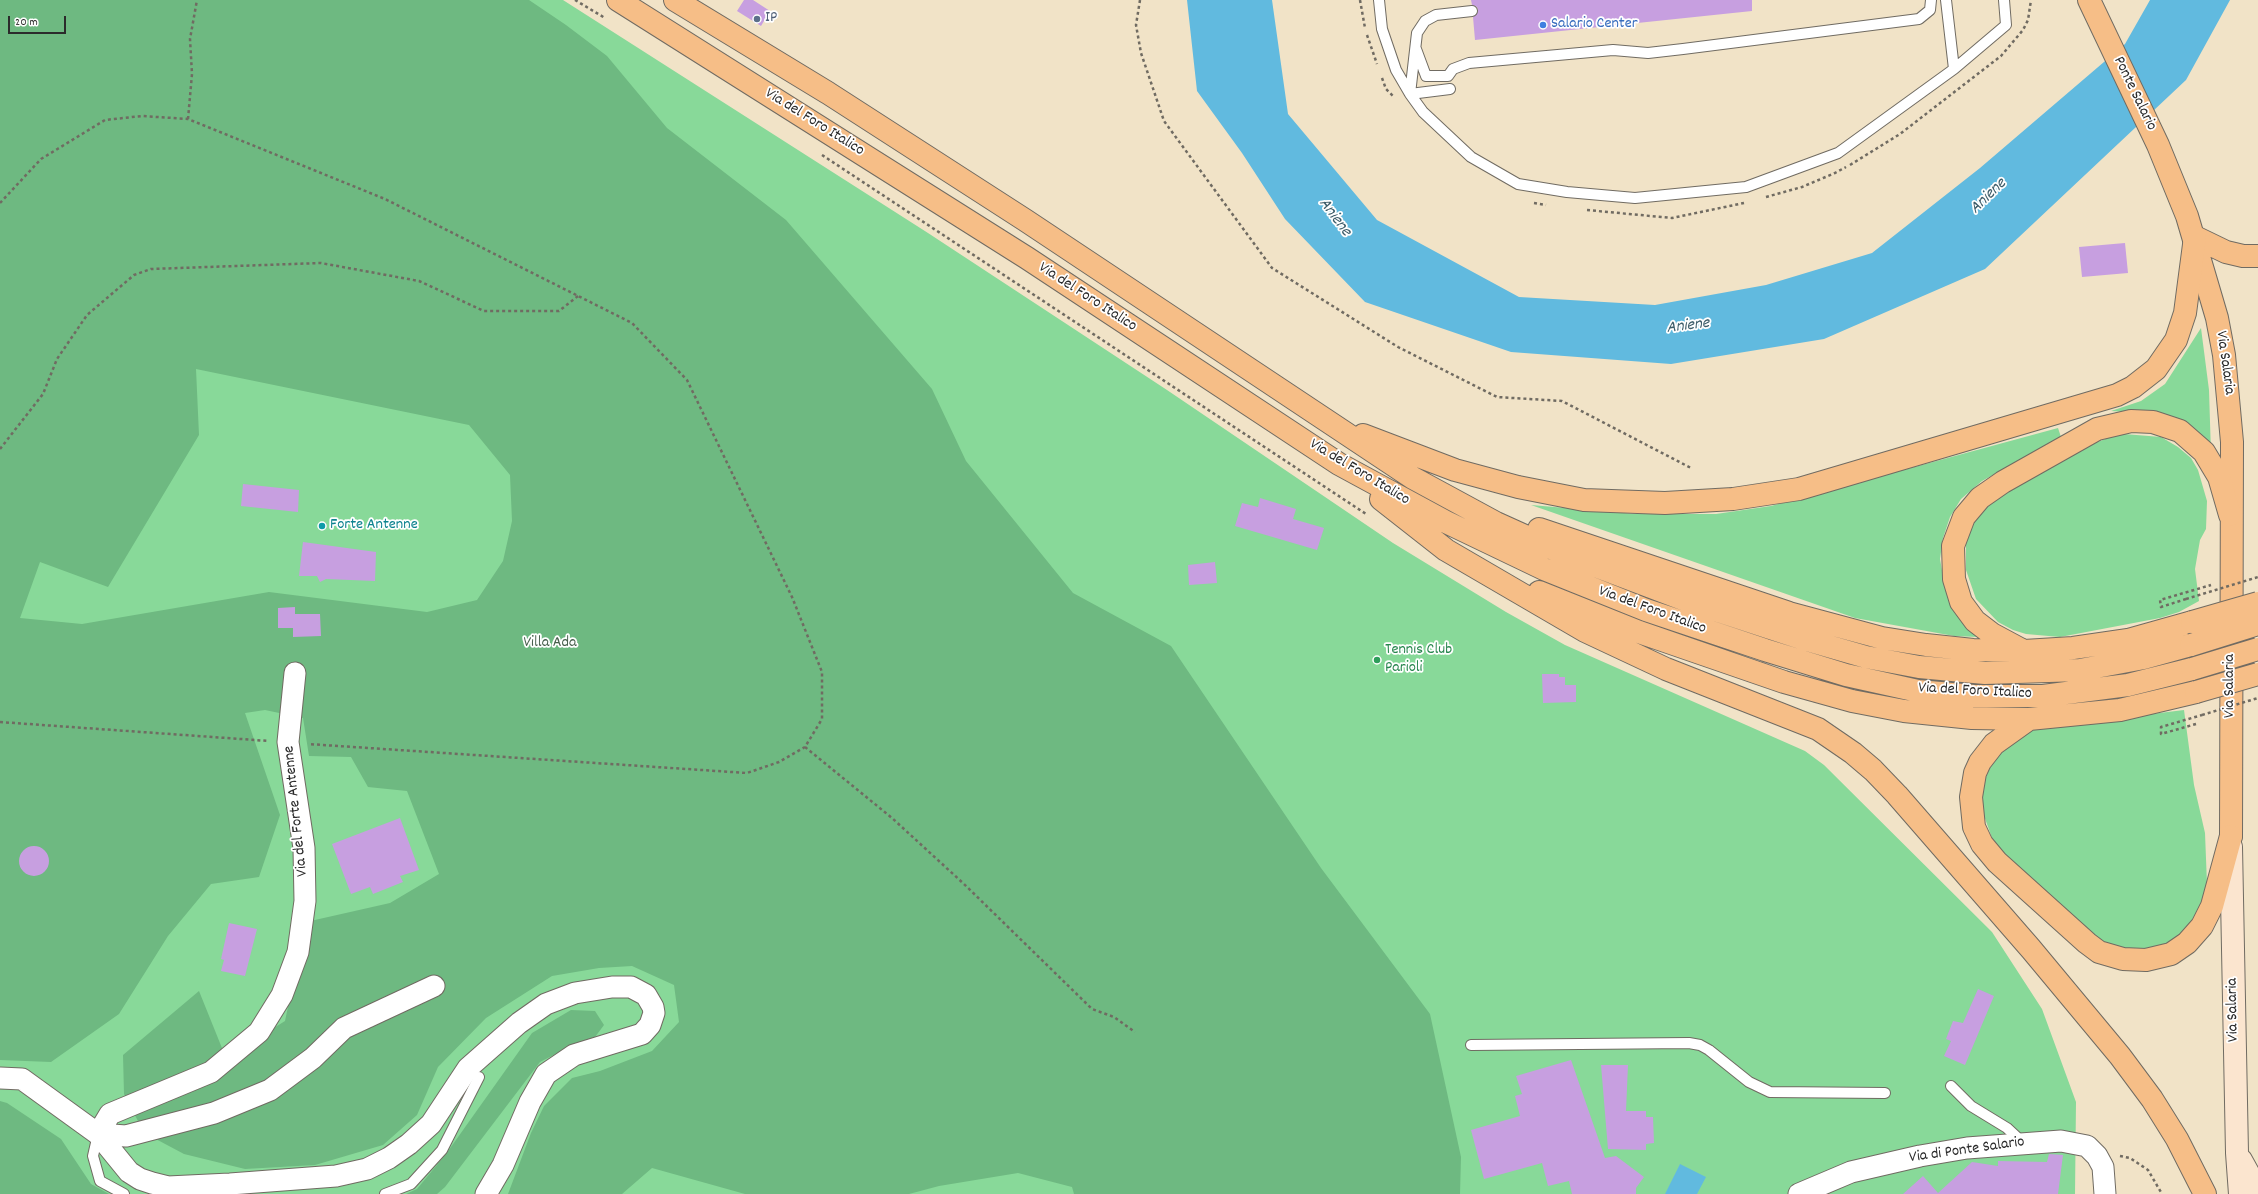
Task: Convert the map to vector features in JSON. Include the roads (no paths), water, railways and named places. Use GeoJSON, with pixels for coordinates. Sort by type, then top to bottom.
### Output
{"type":"FeatureCollection","features":[{"type":"Feature","properties":{"kind":"main road","name":"Via del Foro Italico"},"geometry":{"type":"LineString","coordinates":[[618,0],[1027,258],[1339,464],[1494,547],[1589,588],[1646,610],[1819,667],[1871,681],[1918,691],[1948,694],[2043,696],[2128,685],[2192,669],[2258,649]]}},
{"type":"Feature","properties":{"kind":"main road","name":"Via del Foro Italico"},"geometry":{"type":"LineString","coordinates":[[675,0],[828,93],[1025,220],[1321,419],[1413,478],[1460,505],[1531,539],[1606,572],[1849,653],[1904,665],[1967,673],[2053,672],[2114,664],[2191,644],[2258,624]]}},
{"type":"Feature","properties":{"kind":"main road","name":"Ponte Salario"},"geometry":{"type":"LineString","coordinates":[[2089,2],[2176,186]]}},
{"type":"Feature","properties":{"kind":"main road","name":"Via Salaria"},"geometry":{"type":"LineString","coordinates":[[2176,186],[2195,237],[2217,318],[2224,355],[2231,419],[2231,836],[2237,1153],[2240,1194]]}},
{"type":"Feature","properties":{"kind":"main road"},"geometry":{"type":"LineString","coordinates":[[1321,419],[1442,466],[1559,497],[1610,502],[1665,503],[1740,498],[1799,489],[2117,395],[2133,387],[2156,369],[2176,340],[2185,313],[2195,237],[2226,252],[2243,256],[2258,256]]}},
{"type":"Feature","properties":{"kind":"main road"},"geometry":{"type":"LineString","coordinates":[[2024,651],[1992,634],[1975,621],[1961,602],[1955,585],[1953,553],[1959,528],[1973,505],[1990,490],[2088,433],[2113,424],[2142,421],[2159,424],[2180,431],[2204,452],[2219,477],[2230,515]]}},
{"type":"Feature","properties":{"kind":"main road"},"geometry":{"type":"LineString","coordinates":[[1339,464],[1425,536],[1549,612],[1612,644],[1694,681],[1818,729],[1838,741],[1873,770],[2031,949],[2120,1056],[2152,1099],[2177,1139],[2205,1194]]}},
{"type":"Feature","properties":{"kind":"main road"},"geometry":{"type":"LineString","coordinates":[[1460,505],[1595,547],[1782,610],[1854,631],[1888,639],[1952,648],[2024,651],[2073,648],[2128,640],[2258,603]]}},
{"type":"Feature","properties":{"kind":"main road"},"geometry":{"type":"LineString","coordinates":[[1469,564],[1639,632],[1833,697],[1888,709],[1932,715],[2030,719],[2120,710],[2196,692],[2258,674]]}},
{"type":"Feature","properties":{"kind":"main road"},"geometry":{"type":"LineString","coordinates":[[2030,719],[1994,744],[1980,762],[1975,773],[1970,797],[1974,827],[1979,838],[1997,862],[2099,952],[2123,959],[2146,960],[2170,954],[2187,943],[2202,926],[2212,906],[2231,836]]}},
{"type":"Feature","properties":{"kind":"main road"},"geometry":{"type":"LineString","coordinates":[[2237,1153],[2258,1191]]}},
{"type":"Feature","properties":{"kind":"street","name":"Via del Forte Antenne"},"geometry":{"type":"LineString","coordinates":[[98,1134],[110,1114],[211,1072],[259,1032],[282,995],[298,952],[305,901],[304,848],[288,742],[295,673]]}},
{"type":"Feature","properties":{"kind":"street"},"geometry":{"type":"LineString","coordinates":[[98,1134],[126,1136],[214,1113],[270,1090],[313,1058],[344,1028],[434,986]]}},
{"type":"Feature","properties":{"kind":"street"},"geometry":{"type":"LineString","coordinates":[[0,1078],[22,1079],[98,1134],[129,1172],[140,1179],[168,1187],[237,1184],[352,1174],[389,1158],[409,1144],[431,1124],[468,1068],[518,1023],[546,1004],[575,993],[617,986],[631,987],[646,995],[653,1007],[654,1013],[650,1025],[642,1034],[574,1055],[546,1074],[530,1102],[503,1165],[486,1194]]}},
{"type":"Feature","properties":{"kind":"street","name":"Via di Ponte Salario"},"geometry":{"type":"LineString","coordinates":[[1799,1194],[1840,1175],[1880,1164],[1967,1148],[2022,1142],[2061,1141],[2086,1146],[2102,1164],[2105,1194]]}},
{"type":"Feature","properties":{"kind":"lane"},"geometry":{"type":"LineString","coordinates":[[1379,0],[1382,29],[1396,70],[1410,94],[1423,112],[1471,157],[1518,184],[1567,192],[1635,198],[1746,187],[1838,153],[1954,69],[2006,25],[2004,0]]}},
{"type":"Feature","properties":{"kind":"lane"},"geometry":{"type":"LineString","coordinates":[[1416,50],[1426,76],[1448,76],[1453,69],[1469,63],[1613,50],[1648,53],[1683,50],[1919,19],[1930,10],[1931,0]]}},
{"type":"Feature","properties":{"kind":"lane"},"geometry":{"type":"LineString","coordinates":[[1946,0],[1954,69]]}},
{"type":"Feature","properties":{"kind":"lane"},"geometry":{"type":"LineString","coordinates":[[1410,94],[1417,32],[1425,21],[1436,15],[1472,11]]}},
{"type":"Feature","properties":{"kind":"lane"},"geometry":{"type":"LineString","coordinates":[[1410,94],[1450,89]]}},
{"type":"Feature","properties":{"kind":"lane"},"geometry":{"type":"LineString","coordinates":[[1471,1045],[1689,1043],[1700,1045],[1709,1050],[1749,1082],[1770,1092],[1885,1093]]}},
{"type":"Feature","properties":{"kind":"lane"},"geometry":{"type":"LineString","coordinates":[[385,1194],[411,1184],[442,1150],[479,1077]]}},
{"type":"Feature","properties":{"kind":"lane"},"geometry":{"type":"LineString","coordinates":[[1951,1086],[1971,1106],[2007,1128],[2022,1142]]}},
{"type":"Feature","properties":{"kind":"lane"},"geometry":{"type":"LineString","coordinates":[[98,1134],[93,1156],[100,1181],[124,1194]]}},
{"type":"Feature","properties":{"kind":"water","name":"Aniene"},"geometry":{"type":"Polygon","coordinates":[[[1187,0],[1272,0],[1288,114],[1377,220],[1519,297],[1655,305],[1766,285],[1872,253],[1980,168],[2125,44],[2150,0],[2230,0],[2186,80],[1985,269],[1824,339],[1671,364],[1511,352],[1365,302],[1285,219],[1242,153],[1197,91],[1187,0]]]}},
{"type":"Feature","properties":{"kind":"water"},"geometry":{"type":"Polygon","coordinates":[[[1680,1164],[1706,1177],[1697,1194],[1665,1194],[1680,1164]]]}},
{"type":"Feature","properties":{"kind":"place","name":"IP"},"geometry":{"type":"Point","coordinates":[757,19]}},
{"type":"Feature","properties":{"kind":"place","name":"Salario Center"},"geometry":{"type":"Point","coordinates":[1543,25]}},
{"type":"Feature","properties":{"kind":"place","name":"Forte Antenne"},"geometry":{"type":"Point","coordinates":[322,526]}},
{"type":"Feature","properties":{"kind":"place","name":"Tennis Club Parioli"},"geometry":{"type":"Point","coordinates":[1377,660]}},
{"type":"Feature","properties":{"kind":"park label","name":"Villa Ada"},"geometry":{"type":"Point","coordinates":[550,644]}}]}
